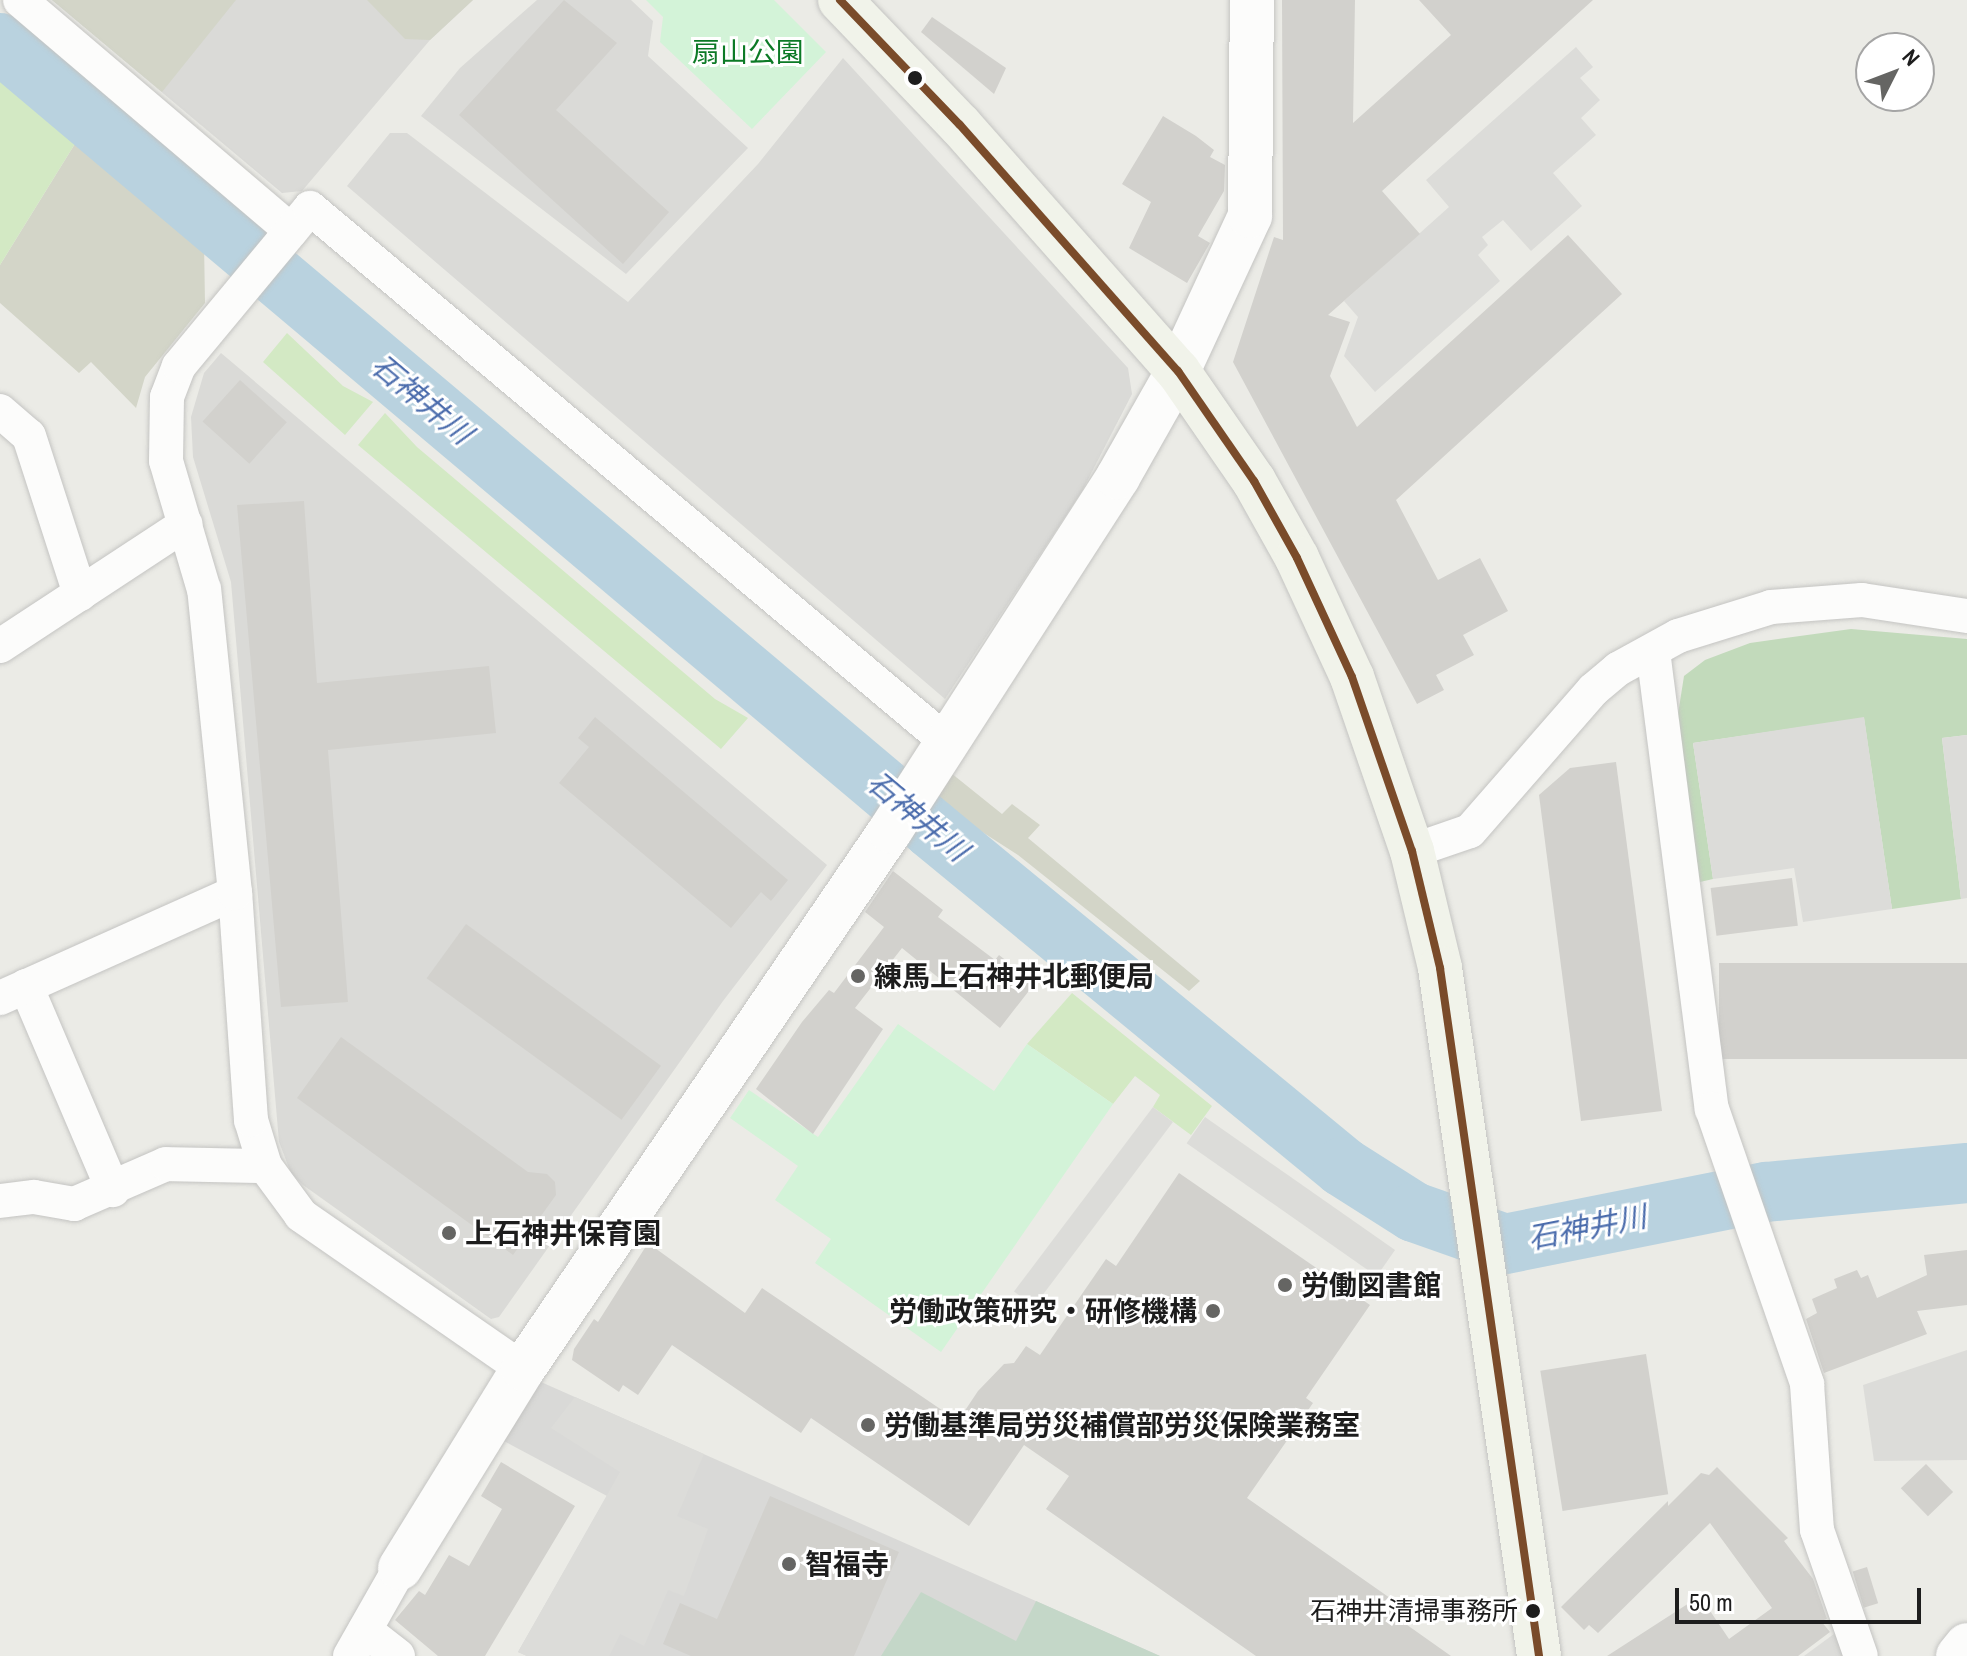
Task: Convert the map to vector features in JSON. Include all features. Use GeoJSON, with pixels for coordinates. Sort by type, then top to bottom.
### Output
{"type":"FeatureCollection","features":[{"type":"Feature","properties":{"kind":"main road"},"geometry":{"type":"LineString","coordinates":[[840,0],[960,125],[1178,371],[1254,481],[1297,558],[1352,677],[1412,851],[1459,1085],[1539,1656]]}},
{"type":"Feature","properties":{"kind":"street"},"geometry":{"type":"LineString","coordinates":[[20,0],[286,236]]}},
{"type":"Feature","properties":{"kind":"street"},"geometry":{"type":"LineString","coordinates":[[398,1656],[357,1643],[400,1568],[523,1369],[896,822],[1118,477],[1178,371],[1250,216],[1252,0]]}},
{"type":"Feature","properties":{"kind":"street"},"geometry":{"type":"LineString","coordinates":[[523,1369],[301,1215],[265,1166],[251,1120],[235,893],[204,590],[166,461],[167,397],[179,366],[310,208],[936,759]]}},
{"type":"Feature","properties":{"kind":"street"},"geometry":{"type":"LineString","coordinates":[[0,411],[29,436],[80,594]]}},
{"type":"Feature","properties":{"kind":"street"},"geometry":{"type":"LineString","coordinates":[[0,646],[186,524]]}},
{"type":"Feature","properties":{"kind":"street"},"geometry":{"type":"LineString","coordinates":[[1412,851],[1470,831],[1593,690],[1618,669],[1678,636],[1771,607],[1862,600],[1967,616]]}},
{"type":"Feature","properties":{"kind":"street"},"geometry":{"type":"LineString","coordinates":[[1653,651],[1712,1109],[1746,1217],[1807,1384],[1817,1530],[1861,1656]]}},
{"type":"Feature","properties":{"kind":"street"},"geometry":{"type":"LineString","coordinates":[[113,1190],[13,992],[235,893]]}},
{"type":"Feature","properties":{"kind":"street"},"geometry":{"type":"LineString","coordinates":[[0,1201],[34,1197],[74,1204],[113,1190],[166,1164],[265,1166]]}},
{"type":"Feature","properties":{"kind":"street"},"geometry":{"type":"LineString","coordinates":[[1958,1656],[1967,1645]]}},
{"type":"Feature","properties":{"kind":"shaded area"},"geometry":{"type":"Polygon","coordinates":[[[52,0],[473,0],[430,40],[302,191],[282,193],[52,0]]]}},
{"type":"Feature","properties":{"kind":"shaded area"},"geometry":{"type":"Polygon","coordinates":[[[52,0],[236,0],[162,92],[52,0]]]}},
{"type":"Feature","properties":{"kind":"shaded area"},"geometry":{"type":"Polygon","coordinates":[[[367,0],[473,0],[430,40],[405,39],[367,0]]]}},
{"type":"Feature","properties":{"kind":"shaded area"},"geometry":{"type":"Polygon","coordinates":[[[537,0],[631,0],[653,21],[648,56],[748,148],[626,274],[421,116],[460,68],[537,0]]]}},
{"type":"Feature","properties":{"kind":"shaded area"},"geometry":{"type":"Polygon","coordinates":[[[1576,47],[1593,67],[1580,78],[1600,100],[1581,118],[1596,135],[1553,173],[1582,206],[1531,251],[1503,220],[1482,237],[1488,245],[1478,255],[1500,281],[1375,392],[1344,356],[1358,317],[1344,301],[1449,207],[1426,180],[1576,47]]]}},
{"type":"Feature","properties":{"kind":"shaded area"},"geometry":{"type":"Polygon","coordinates":[[[843,58],[1128,368],[1132,394],[1082,491],[945,699],[347,186],[390,133],[407,133],[628,302],[758,164],[843,58]]]}},
{"type":"Feature","properties":{"kind":"shaded area"},"geometry":{"type":"Polygon","coordinates":[[[81,134],[204,242],[205,303],[145,377],[136,408],[91,362],[79,373],[0,303],[0,265],[81,134]]]}},
{"type":"Feature","properties":{"kind":"shaded area"},"geometry":{"type":"Polygon","coordinates":[[[221,353],[827,865],[723,1001],[499,1317],[491,1319],[303,1185],[291,1173],[279,1142],[231,582],[193,457],[191,417],[204,373],[221,353]]]}},
{"type":"Feature","properties":{"kind":"shaded area"},"geometry":{"type":"Polygon","coordinates":[[[1864,717],[1892,909],[1803,922],[1794,868],[1713,879],[1693,743],[1864,717]]]}},
{"type":"Feature","properties":{"kind":"shaded area"},"geometry":{"type":"Polygon","coordinates":[[[1967,735],[1967,898],[1961,899],[1942,738],[1967,735]]]}},
{"type":"Feature","properties":{"kind":"shaded area"},"geometry":{"type":"Polygon","coordinates":[[[951,773],[1002,814],[1012,804],[1040,825],[1028,838],[1200,981],[1189,991],[1018,855],[934,801],[951,773]]]}},
{"type":"Feature","properties":{"kind":"shaded area"},"geometry":{"type":"Polygon","coordinates":[[[1153,1107],[1173,1122],[1034,1307],[1014,1291],[1153,1107]]]}},
{"type":"Feature","properties":{"kind":"shaded area"},"geometry":{"type":"Polygon","coordinates":[[[1205,1117],[1395,1250],[1377,1276],[1187,1143],[1205,1117]]]}},
{"type":"Feature","properties":{"kind":"shaded area"},"geometry":{"type":"Polygon","coordinates":[[[1967,1350],[1967,1460],[1874,1461],[1863,1385],[1967,1350]]]}},
{"type":"Feature","properties":{"kind":"shaded area"},"geometry":{"type":"Polygon","coordinates":[[[541,1382],[1160,1656],[527,1656],[518,1652],[607,1496],[502,1440],[541,1382]]]}},
{"type":"Feature","properties":{"kind":"shaded area"},"geometry":{"type":"Polygon","coordinates":[[[575,1397],[704,1454],[677,1516],[708,1529],[684,1596],[668,1590],[644,1646],[620,1634],[609,1656],[527,1656],[518,1652],[620,1472],[551,1428],[575,1397]]]}},
{"type":"Feature","properties":{"kind":"shaded area"},"geometry":{"type":"Polygon","coordinates":[[[1838,1631],[1848,1656],[1804,1656],[1838,1631]]]}},
{"type":"Feature","properties":{"kind":"green space","name":"扇山公園"},"geometry":{"type":"Polygon","coordinates":[[[646,0],[774,0],[826,52],[752,129],[660,42],[663,17],[646,0]]]}},
{"type":"Feature","properties":{"kind":"green space"},"geometry":{"type":"Polygon","coordinates":[[[0,69],[81,134],[0,265],[0,69]]]}},
{"type":"Feature","properties":{"kind":"green space"},"geometry":{"type":"Polygon","coordinates":[[[287,333],[343,386],[373,402],[345,435],[263,362],[287,333]]]}},
{"type":"Feature","properties":{"kind":"green space"},"geometry":{"type":"Polygon","coordinates":[[[385,413],[417,447],[715,699],[748,718],[721,749],[358,445],[385,413]]]}},
{"type":"Feature","properties":{"kind":"green space"},"geometry":{"type":"Polygon","coordinates":[[[1851,629],[1967,639],[1967,735],[1942,738],[1961,899],[1892,909],[1864,718],[1693,743],[1713,879],[1700,882],[1676,727],[1684,676],[1705,660],[1750,643],[1851,629]]]}},
{"type":"Feature","properties":{"kind":"green space"},"geometry":{"type":"Polygon","coordinates":[[[1072,993],[1212,1106],[1191,1135],[1153,1107],[1160,1095],[1135,1076],[1113,1104],[1027,1044],[1072,993]]]}},
{"type":"Feature","properties":{"kind":"green space"},"geometry":{"type":"Polygon","coordinates":[[[898,1024],[994,1091],[1027,1044],[1113,1104],[941,1352],[815,1263],[831,1239],[775,1200],[798,1166],[730,1118],[749,1090],[818,1137],[898,1024]]]}},
{"type":"Feature","properties":{"kind":"green space"},"geometry":{"type":"Polygon","coordinates":[[[921,1592],[1016,1641],[1036,1601],[1160,1656],[881,1656],[921,1592]]]}},
{"type":"Feature","properties":{"kind":"building"},"geometry":{"type":"Polygon","coordinates":[[[564,0],[617,43],[556,110],[669,212],[623,264],[459,115],[564,0]]]}},
{"type":"Feature","properties":{"kind":"building"},"geometry":{"type":"Polygon","coordinates":[[[1282,0],[1355,0],[1353,123],[1451,35],[1419,0],[1593,0],[1382,191],[1420,234],[1328,315],[1350,322],[1330,376],[1357,427],[1568,235],[1622,294],[1396,500],[1438,580],[1480,558],[1508,611],[1463,635],[1474,655],[1436,675],[1444,690],[1417,704],[1233,362],[1274,237],[1283,240],[1282,0]]]}},
{"type":"Feature","properties":{"kind":"building"},"geometry":{"type":"Polygon","coordinates":[[[932,17],[1006,68],[994,94],[921,32],[932,17]]]}},
{"type":"Feature","properties":{"kind":"building"},"geometry":{"type":"Polygon","coordinates":[[[1163,116],[1214,150],[1210,157],[1225,165],[1224,191],[1198,236],[1210,243],[1187,283],[1129,248],[1151,202],[1122,184],[1163,116]]]}},
{"type":"Feature","properties":{"kind":"building"},"geometry":{"type":"Polygon","coordinates":[[[240,380],[287,422],[249,464],[203,422],[240,380]]]}},
{"type":"Feature","properties":{"kind":"building"},"geometry":{"type":"Polygon","coordinates":[[[304,501],[317,683],[489,666],[496,733],[328,750],[348,1002],[281,1007],[237,505],[304,501]]]}},
{"type":"Feature","properties":{"kind":"building"},"geometry":{"type":"Polygon","coordinates":[[[595,717],[788,880],[771,901],[761,892],[731,928],[559,783],[589,747],[578,738],[595,717]]]}},
{"type":"Feature","properties":{"kind":"building"},"geometry":{"type":"Polygon","coordinates":[[[1616,762],[1662,1111],[1581,1121],[1539,795],[1570,768],[1616,762]]]}},
{"type":"Feature","properties":{"kind":"building"},"geometry":{"type":"Polygon","coordinates":[[[893,871],[943,910],[938,917],[995,960],[999,955],[1035,983],[1000,1028],[902,948],[855,1008],[883,1029],[813,1134],[756,1089],[802,1022],[829,990],[834,993],[884,927],[865,912],[893,871]]]}},
{"type":"Feature","properties":{"kind":"building"},"geometry":{"type":"Polygon","coordinates":[[[1792,878],[1798,926],[1716,936],[1711,888],[1792,878]]]}},
{"type":"Feature","properties":{"kind":"building"},"geometry":{"type":"Polygon","coordinates":[[[466,924],[661,1066],[622,1120],[427,978],[466,924]]]}},
{"type":"Feature","properties":{"kind":"building"},"geometry":{"type":"Polygon","coordinates":[[[1719,963],[1967,963],[1967,1059],[1719,1059],[1719,963]]]}},
{"type":"Feature","properties":{"kind":"building"},"geometry":{"type":"Polygon","coordinates":[[[341,1037],[528,1172],[547,1174],[555,1182],[556,1195],[513,1255],[297,1098],[341,1037]]]}},
{"type":"Feature","properties":{"kind":"building"},"geometry":{"type":"Polygon","coordinates":[[[1179,1173],[1370,1305],[1306,1398],[1313,1403],[1247,1498],[1400,1605],[1393,1615],[1451,1656],[1256,1656],[1046,1509],[1069,1476],[1024,1445],[969,1526],[811,1418],[801,1433],[672,1345],[638,1395],[623,1385],[619,1392],[572,1360],[574,1349],[594,1319],[598,1322],[648,1243],[745,1313],[762,1288],[958,1421],[978,1391],[1004,1364],[1014,1363],[1026,1346],[1040,1355],[1106,1259],[1116,1266],[1179,1173]]]}},
{"type":"Feature","properties":{"kind":"building"},"geometry":{"type":"Polygon","coordinates":[[[1967,1250],[1967,1305],[1917,1311],[1927,1334],[1824,1373],[1806,1319],[1817,1313],[1812,1299],[1837,1288],[1834,1279],[1857,1270],[1861,1278],[1868,1275],[1877,1298],[1927,1275],[1924,1255],[1967,1250]]]}},
{"type":"Feature","properties":{"kind":"building"},"geometry":{"type":"Polygon","coordinates":[[[1646,1354],[1668,1494],[1563,1511],[1540,1371],[1646,1354]]]}},
{"type":"Feature","properties":{"kind":"building"},"geometry":{"type":"Polygon","coordinates":[[[501,1462],[575,1506],[485,1656],[438,1656],[395,1620],[419,1591],[425,1595],[449,1555],[469,1566],[502,1509],[481,1496],[501,1462]]]}},
{"type":"Feature","properties":{"kind":"building"},"geometry":{"type":"Polygon","coordinates":[[[1926,1464],[1953,1492],[1928,1516],[1901,1488],[1926,1464]]]}},
{"type":"Feature","properties":{"kind":"building"},"geometry":{"type":"Polygon","coordinates":[[[1717,1467],[1788,1538],[1784,1541],[1813,1579],[1827,1619],[1821,1621],[1830,1632],[1798,1656],[1607,1656],[1700,1596],[1729,1639],[1772,1608],[1710,1523],[1598,1633],[1589,1625],[1584,1630],[1561,1607],[1668,1501],[1668,1506],[1701,1473],[1709,1475],[1717,1467]]]}},
{"type":"Feature","properties":{"kind":"building"},"geometry":{"type":"Polygon","coordinates":[[[770,1496],[899,1552],[854,1656],[691,1656],[663,1644],[680,1603],[717,1619],[770,1496]]]}},
{"type":"Feature","properties":{"kind":"building"},"geometry":{"type":"Polygon","coordinates":[[[1867,1567],[1878,1603],[1864,1608],[1853,1571],[1867,1567]]]}},
{"type":"Feature","properties":{"kind":"waterway","name":"石神井川"},"geometry":{"type":"LineString","coordinates":[[0,43],[932,829],[1343,1167],[1414,1212],[1505,1244],[1766,1192],[1967,1173]]}},
{"type":"Feature","properties":{"kind":"transit line"},"geometry":{"type":"LineString","coordinates":[[840,0],[960,125],[1178,371],[1254,481],[1297,558],[1352,677],[1412,851],[1440,968],[1539,1656]]}},
{"type":"Feature","properties":{"kind":"place","name":"練馬上石神井北郵便局"},"geometry":{"type":"Point","coordinates":[858,976]}},
{"type":"Feature","properties":{"kind":"place","name":"上石神井保育園"},"geometry":{"type":"Point","coordinates":[449,1233]}},
{"type":"Feature","properties":{"kind":"place","name":"労働図書館"},"geometry":{"type":"Point","coordinates":[1285,1285]}},
{"type":"Feature","properties":{"kind":"place","name":"労働政策研究・研修機構"},"geometry":{"type":"Point","coordinates":[1213,1311]}},
{"type":"Feature","properties":{"kind":"place","name":"労働基準局労災補償部労災保険業務室"},"geometry":{"type":"Point","coordinates":[868,1425]}},
{"type":"Feature","properties":{"kind":"place","name":"智福寺"},"geometry":{"type":"Point","coordinates":[789,1564]}},
{"type":"Feature","properties":{"kind":"place","name":"石神井清掃事務所"},"geometry":{"type":"Point","coordinates":[1533,1611]}}]}
